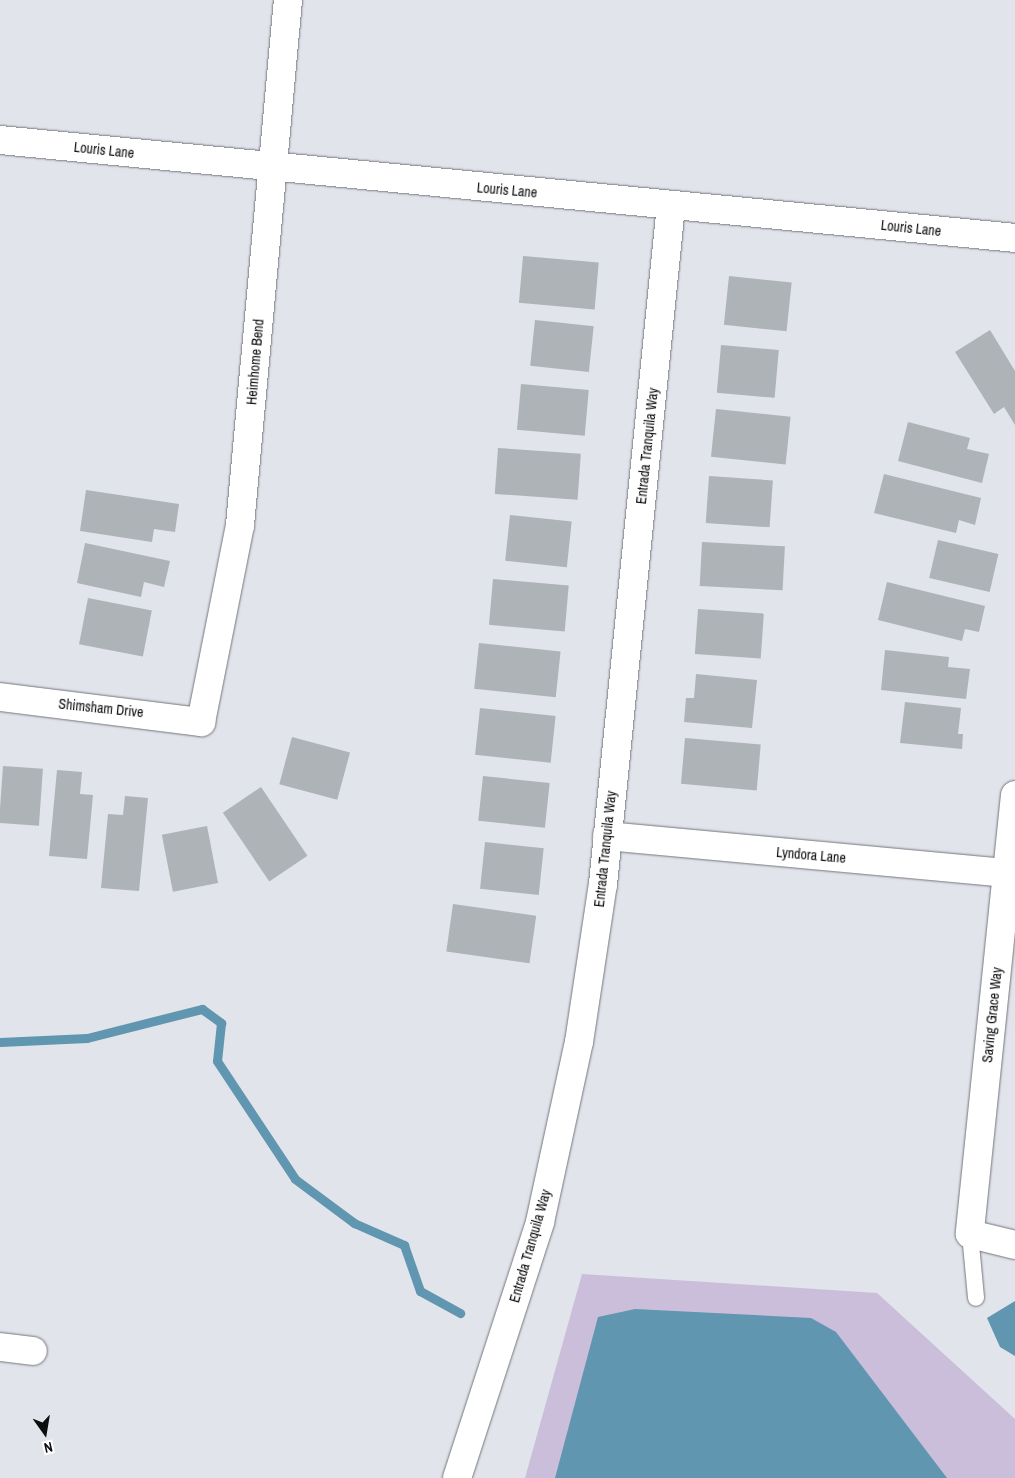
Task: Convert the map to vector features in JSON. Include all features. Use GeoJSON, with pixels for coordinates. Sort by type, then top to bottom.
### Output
{"type":"FeatureCollection","features":[{"type":"Feature","properties":{"kind":"street","name":"Heimhome Bend"},"geometry":{"type":"LineString","coordinates":[[201,722],[240,525],[288,0]]}},
{"type":"Feature","properties":{"kind":"street","name":"Louris Lane"},"geometry":{"type":"LineString","coordinates":[[0,140],[272,168],[1015,238]]}},
{"type":"Feature","properties":{"kind":"street","name":"Entrada Tranquila Way"},"geometry":{"type":"LineString","coordinates":[[457,1478],[540,1222],[579,1042],[607,836],[671,205]]}},
{"type":"Feature","properties":{"kind":"street","name":"Shimsham Drive"},"geometry":{"type":"LineString","coordinates":[[0,697],[201,722]]}},
{"type":"Feature","properties":{"kind":"street","name":"Saving Grace Way"},"geometry":{"type":"LineString","coordinates":[[970,1234],[1010,874],[1015,796]]}},
{"type":"Feature","properties":{"kind":"street","name":"Lyndora Lane"},"geometry":{"type":"LineString","coordinates":[[607,836],[1010,874]]}},
{"type":"Feature","properties":{"kind":"street"},"geometry":{"type":"LineString","coordinates":[[970,1234],[1015,1245]]}},
{"type":"Feature","properties":{"kind":"street"},"geometry":{"type":"LineString","coordinates":[[0,1348],[33,1350]]}},
{"type":"Feature","properties":{"kind":"lane"},"geometry":{"type":"LineString","coordinates":[[970,1234],[976,1298]]}},
{"type":"Feature","properties":{"kind":"shaded area"},"geometry":{"type":"Polygon","coordinates":[[[582,1274],[877,1293],[1015,1419],[1015,1478],[525,1478],[582,1274]]]}},
{"type":"Feature","properties":{"kind":"water"},"geometry":{"type":"Polygon","coordinates":[[[1015,1301],[1015,1356],[1000,1347],[987,1318],[1015,1301]]]}},
{"type":"Feature","properties":{"kind":"water"},"geometry":{"type":"Polygon","coordinates":[[[635,1309],[811,1318],[836,1332],[947,1478],[555,1478],[598,1317],[635,1309]]]}},
{"type":"Feature","properties":{"kind":"building"},"geometry":{"type":"Polygon","coordinates":[[[523,256],[599,263],[595,309],[519,303],[523,256]]]}},
{"type":"Feature","properties":{"kind":"building"},"geometry":{"type":"Polygon","coordinates":[[[729,276],[792,283],[787,331],[724,325],[729,276]]]}},
{"type":"Feature","properties":{"kind":"building"},"geometry":{"type":"Polygon","coordinates":[[[535,320],[594,326],[589,372],[530,366],[535,320]]]}},
{"type":"Feature","properties":{"kind":"building"},"geometry":{"type":"Polygon","coordinates":[[[990,330],[1015,371],[1015,425],[1004,407],[994,414],[955,352],[990,330]]]}},
{"type":"Feature","properties":{"kind":"building"},"geometry":{"type":"Polygon","coordinates":[[[721,345],[779,350],[775,398],[717,393],[721,345]]]}},
{"type":"Feature","properties":{"kind":"building"},"geometry":{"type":"Polygon","coordinates":[[[521,384],[589,390],[585,436],[517,430],[521,384]]]}},
{"type":"Feature","properties":{"kind":"building"},"geometry":{"type":"Polygon","coordinates":[[[716,409],[791,417],[786,465],[711,457],[716,409]]]}},
{"type":"Feature","properties":{"kind":"building"},"geometry":{"type":"Polygon","coordinates":[[[908,422],[970,438],[967,449],[989,454],[982,483],[898,461],[908,422]]]}},
{"type":"Feature","properties":{"kind":"building"},"geometry":{"type":"Polygon","coordinates":[[[498,448],[581,454],[578,500],[495,494],[498,448]]]}},
{"type":"Feature","properties":{"kind":"building"},"geometry":{"type":"Polygon","coordinates":[[[884,474],[981,498],[975,525],[959,520],[956,533],[874,513],[884,474]]]}},
{"type":"Feature","properties":{"kind":"building"},"geometry":{"type":"Polygon","coordinates":[[[709,476],[773,480],[770,527],[706,523],[709,476]]]}},
{"type":"Feature","properties":{"kind":"building"},"geometry":{"type":"Polygon","coordinates":[[[86,490],[179,504],[175,532],[154,529],[152,542],[80,531],[86,490]]]}},
{"type":"Feature","properties":{"kind":"building"},"geometry":{"type":"Polygon","coordinates":[[[510,515],[572,521],[567,567],[505,561],[510,515]]]}},
{"type":"Feature","properties":{"kind":"building"},"geometry":{"type":"Polygon","coordinates":[[[938,540],[998,554],[990,592],[929,578],[938,540]]]}},
{"type":"Feature","properties":{"kind":"building"},"geometry":{"type":"Polygon","coordinates":[[[702,542],[785,546],[783,590],[700,586],[702,542]]]}},
{"type":"Feature","properties":{"kind":"building"},"geometry":{"type":"Polygon","coordinates":[[[85,543],[170,561],[164,587],[144,582],[141,597],[77,583],[85,543]]]}},
{"type":"Feature","properties":{"kind":"building"},"geometry":{"type":"Polygon","coordinates":[[[493,579],[569,586],[565,631],[489,625],[493,579]]]}},
{"type":"Feature","properties":{"kind":"building"},"geometry":{"type":"Polygon","coordinates":[[[887,582],[985,606],[979,632],[965,629],[962,641],[878,620],[887,582]]]}},
{"type":"Feature","properties":{"kind":"building"},"geometry":{"type":"Polygon","coordinates":[[[88,598],[152,610],[143,657],[79,644],[88,598]]]}},
{"type":"Feature","properties":{"kind":"building"},"geometry":{"type":"Polygon","coordinates":[[[698,609],[764,614],[761,658],[695,654],[698,609]]]}},
{"type":"Feature","properties":{"kind":"building"},"geometry":{"type":"Polygon","coordinates":[[[479,643],[561,652],[556,697],[474,689],[479,643]]]}},
{"type":"Feature","properties":{"kind":"building"},"geometry":{"type":"Polygon","coordinates":[[[885,650],[949,657],[948,667],[970,669],[966,699],[881,690],[885,650]]]}},
{"type":"Feature","properties":{"kind":"building"},"geometry":{"type":"Polygon","coordinates":[[[696,674],[757,680],[752,728],[684,722],[686,698],[694,698],[696,674]]]}},
{"type":"Feature","properties":{"kind":"building"},"geometry":{"type":"Polygon","coordinates":[[[905,702],[961,708],[958,734],[963,734],[962,749],[900,743],[905,702]]]}},
{"type":"Feature","properties":{"kind":"building"},"geometry":{"type":"Polygon","coordinates":[[[480,708],[556,716],[551,763],[475,755],[480,708]]]}},
{"type":"Feature","properties":{"kind":"building"},"geometry":{"type":"Polygon","coordinates":[[[292,737],[350,753],[337,800],[279,784],[292,737]]]}},
{"type":"Feature","properties":{"kind":"building"},"geometry":{"type":"Polygon","coordinates":[[[685,738],[761,745],[757,790],[681,784],[685,738]]]}},
{"type":"Feature","properties":{"kind":"building"},"geometry":{"type":"Polygon","coordinates":[[[3,766],[43,769],[39,826],[0,823],[3,766]]]}},
{"type":"Feature","properties":{"kind":"building"},"geometry":{"type":"Polygon","coordinates":[[[57,770],[82,772],[80,794],[93,795],[87,859],[49,856],[57,770]]]}},
{"type":"Feature","properties":{"kind":"building"},"geometry":{"type":"Polygon","coordinates":[[[483,776],[550,783],[545,828],[478,821],[483,776]]]}},
{"type":"Feature","properties":{"kind":"building"},"geometry":{"type":"Polygon","coordinates":[[[261,787],[307,856],[269,882],[223,813],[261,787]]]}},
{"type":"Feature","properties":{"kind":"building"},"geometry":{"type":"Polygon","coordinates":[[[125,796],[148,798],[139,891],[101,888],[108,814],[123,815],[125,796]]]}},
{"type":"Feature","properties":{"kind":"building"},"geometry":{"type":"Polygon","coordinates":[[[207,826],[218,883],[173,892],[162,835],[207,826]]]}},
{"type":"Feature","properties":{"kind":"building"},"geometry":{"type":"Polygon","coordinates":[[[485,842],[544,848],[539,895],[480,889],[485,842]]]}},
{"type":"Feature","properties":{"kind":"building"},"geometry":{"type":"Polygon","coordinates":[[[453,904],[536,916],[530,963],[446,952],[453,904]]]}},
{"type":"Feature","properties":{"kind":"waterway"},"geometry":{"type":"LineString","coordinates":[[0,1042],[87,1038],[202,1009],[221,1023],[217,1061],[295,1179],[354,1223],[404,1245],[420,1291],[460,1313]]}}]}
